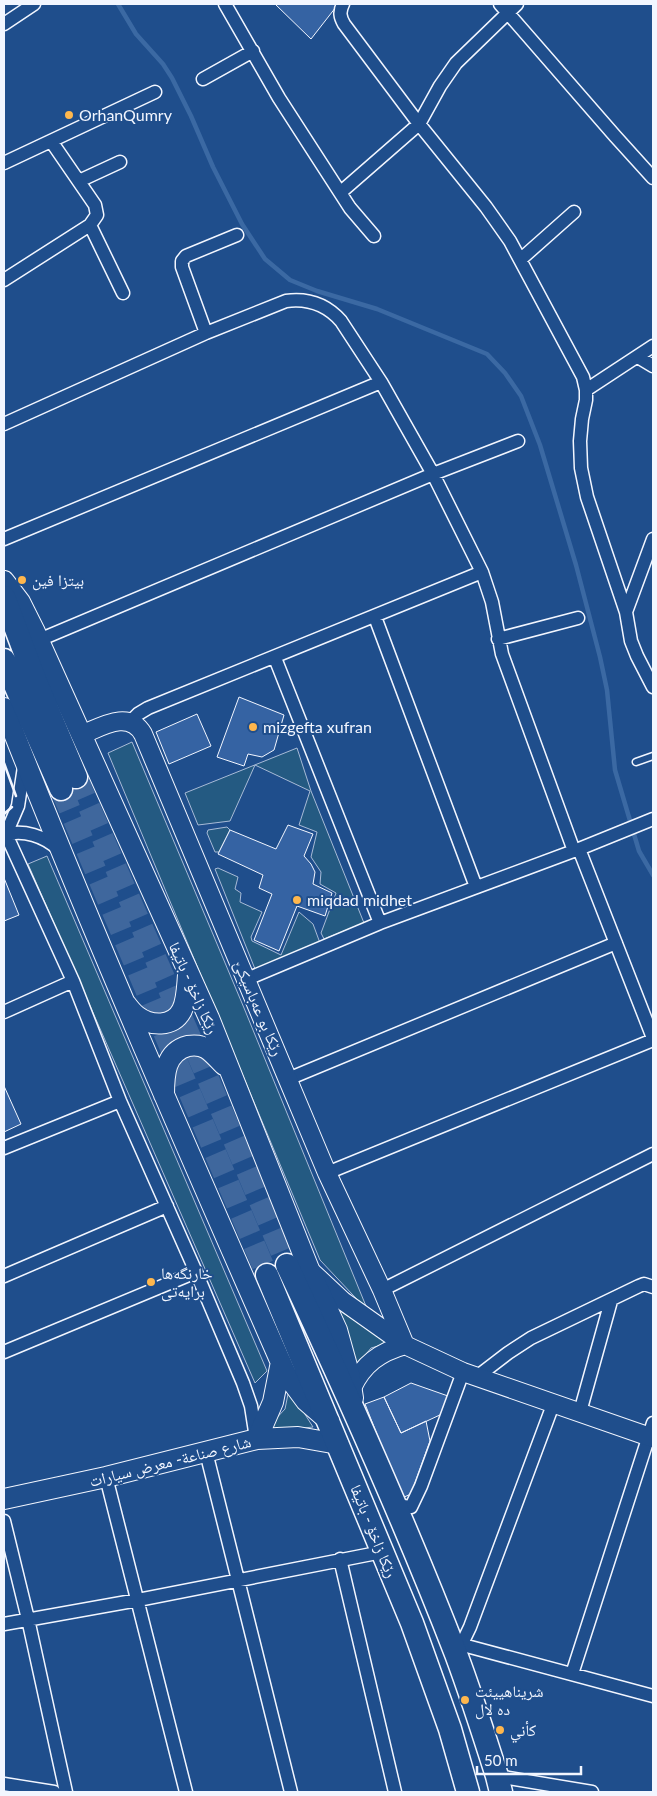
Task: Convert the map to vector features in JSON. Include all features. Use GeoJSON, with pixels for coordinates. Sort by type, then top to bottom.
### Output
{"type":"FeatureCollection","features":[{"type":"Feature","properties":{"kind":"highway"},"geometry":{"type":"LineString","coordinates":[[4,597],[34,677],[68,783],[4,660]]}},
{"type":"Feature","properties":{"kind":"highway","name":"رێکا زاخۆ - باتیفا"},"geometry":{"type":"LineString","coordinates":[[468,1792],[435,1686],[329,1421],[277,1270],[353,1397],[460,1650],[499,1784]]}},
{"type":"Feature","properties":{"kind":"main road","name":"رێکا زاخۆ - باتیفا"},"geometry":{"type":"LineString","coordinates":[[4,580],[20,602],[39,640],[208,1018],[310,1269],[337,1330],[353,1397]]}},
{"type":"Feature","properties":{"kind":"main road"},"geometry":{"type":"LineString","coordinates":[[4,708],[61,853],[164,1099],[281,1362],[296,1389],[306,1401],[329,1421]]}},
{"type":"Feature","properties":{"kind":"main road"},"geometry":{"type":"LineString","coordinates":[[124,1003],[137,1016],[153,1023],[162,1024],[170,1022],[182,1010],[187,994],[188,975]]}},
{"type":"Feature","properties":{"kind":"main road"},"geometry":{"type":"LineString","coordinates":[[164,1099],[165,1071],[169,1060],[180,1049],[196,1045],[207,1049],[229,1070]]}},
{"type":"Feature","properties":{"kind":"main road"},"geometry":{"type":"LineString","coordinates":[[257,1439],[272,1402],[281,1362]]}},
{"type":"Feature","properties":{"kind":"main road","name":"شارع صناعة- معرض سيارات"},"geometry":{"type":"LineString","coordinates":[[4,1499],[106,1477],[257,1439],[298,1437],[338,1444]]}},
{"type":"Feature","properties":{"kind":"street"},"geometry":{"type":"LineString","coordinates":[[4,24],[34,4]]}},
{"type":"Feature","properties":{"kind":"street"},"geometry":{"type":"LineString","coordinates":[[225,4],[279,98],[361,222],[374,236]]}},
{"type":"Feature","properties":{"kind":"street"},"geometry":{"type":"LineString","coordinates":[[343,4],[340,9],[340,16],[344,24],[419,124],[486,207],[510,241],[583,377],[586,390],[580,441],[581,468],[587,497],[626,612],[631,640],[653,687]]}},
{"type":"Feature","properties":{"kind":"street"},"geometry":{"type":"LineString","coordinates":[[341,192],[419,124],[440,86],[456,64],[504,9],[517,4]]}},
{"type":"Feature","properties":{"kind":"street"},"geometry":{"type":"LineString","coordinates":[[504,9],[653,178]]}},
{"type":"Feature","properties":{"kind":"street"},"geometry":{"type":"LineString","coordinates":[[203,79],[253,51]]}},
{"type":"Feature","properties":{"kind":"street"},"geometry":{"type":"LineString","coordinates":[[4,163],[156,92]]}},
{"type":"Feature","properties":{"kind":"street"},"geometry":{"type":"LineString","coordinates":[[4,280],[94,221],[97,210],[51,141]]}},
{"type":"Feature","properties":{"kind":"street"},"geometry":{"type":"LineString","coordinates":[[79,181],[120,162]]}},
{"type":"Feature","properties":{"kind":"street"},"geometry":{"type":"LineString","coordinates":[[521,259],[574,212]]}},
{"type":"Feature","properties":{"kind":"street"},"geometry":{"type":"LineString","coordinates":[[90,225],[124,293]]}},
{"type":"Feature","properties":{"kind":"street"},"geometry":{"type":"LineString","coordinates":[[206,333],[182,267],[182,260],[186,256],[237,235]]}},
{"type":"Feature","properties":{"kind":"street"},"geometry":{"type":"LineString","coordinates":[[4,424],[206,333],[286,301],[301,300],[316,303],[334,313],[341,321],[381,382],[433,474],[482,572],[492,602],[498,639],[577,850],[653,1039],[327,1173]]}},
{"type":"Feature","properties":{"kind":"street"},"geometry":{"type":"LineString","coordinates":[[586,390],[653,346]]}},
{"type":"Feature","properties":{"kind":"street"},"geometry":{"type":"LineString","coordinates":[[638,357],[653,366]]}},
{"type":"Feature","properties":{"kind":"street"},"geometry":{"type":"LineString","coordinates":[[4,539],[381,382]]}},
{"type":"Feature","properties":{"kind":"street"},"geometry":{"type":"LineString","coordinates":[[39,640],[433,474],[518,441]]}},
{"type":"Feature","properties":{"kind":"street"},"geometry":{"type":"LineString","coordinates":[[626,612],[653,538]]}},
{"type":"Feature","properties":{"kind":"street"},"geometry":{"type":"LineString","coordinates":[[81,735],[118,720],[130,722],[148,708],[275,658],[482,572]]}},
{"type":"Feature","properties":{"kind":"street"},"geometry":{"type":"LineString","coordinates":[[375,617],[476,887]]}},
{"type":"Feature","properties":{"kind":"street"},"geometry":{"type":"LineString","coordinates":[[498,639],[578,618]]}},
{"type":"Feature","properties":{"kind":"street"},"geometry":{"type":"LineString","coordinates":[[275,658],[380,923]]}},
{"type":"Feature","properties":{"kind":"street","name":"رێكا بو عه‌باسيكێ"},"geometry":{"type":"LineString","coordinates":[[130,722],[140,729],[143,734],[327,1173],[405,1344]]}},
{"type":"Feature","properties":{"kind":"street"},"geometry":{"type":"LineString","coordinates":[[25,762],[18,806],[5,834],[73,982],[120,1101],[196,1272],[247,1396],[257,1439]]}},
{"type":"Feature","properties":{"kind":"street"},"geometry":{"type":"LineString","coordinates":[[247,979],[380,923],[577,850],[653,819]]}},
{"type":"Feature","properties":{"kind":"street"},"geometry":{"type":"LineString","coordinates":[[5,834],[38,836],[55,846],[61,853]]}},
{"type":"Feature","properties":{"kind":"street"},"geometry":{"type":"LineString","coordinates":[[288,1079],[616,943]]}},
{"type":"Feature","properties":{"kind":"street"},"geometry":{"type":"LineString","coordinates":[[4,1012],[73,982]]}},
{"type":"Feature","properties":{"kind":"street"},"geometry":{"type":"LineString","coordinates":[[4,1148],[120,1101]]}},
{"type":"Feature","properties":{"kind":"street"},"geometry":{"type":"LineString","coordinates":[[382,1290],[653,1154]]}},
{"type":"Feature","properties":{"kind":"street"},"geometry":{"type":"LineString","coordinates":[[4,1276],[167,1206]]}},
{"type":"Feature","properties":{"kind":"street"},"geometry":{"type":"LineString","coordinates":[[310,1269],[343,1301],[405,1344],[470,1374],[580,1412],[652,1432],[572,1674]]}},
{"type":"Feature","properties":{"kind":"street"},"geometry":{"type":"LineString","coordinates":[[4,1352],[196,1272]]}},
{"type":"Feature","properties":{"kind":"street"},"geometry":{"type":"LineString","coordinates":[[403,1513],[421,1486],[470,1374],[531,1338],[644,1284],[653,1287]]}},
{"type":"Feature","properties":{"kind":"street"},"geometry":{"type":"LineString","coordinates":[[580,1412],[611,1300]]}},
{"type":"Feature","properties":{"kind":"street"},"geometry":{"type":"LineString","coordinates":[[353,1397],[357,1376],[374,1358],[385,1351],[405,1344]]}},
{"type":"Feature","properties":{"kind":"street"},"geometry":{"type":"LineString","coordinates":[[554,1402],[460,1650],[572,1674],[653,1696]]}},
{"type":"Feature","properties":{"kind":"street"},"geometry":{"type":"LineString","coordinates":[[206,1452],[291,1792]]}},
{"type":"Feature","properties":{"kind":"street"},"geometry":{"type":"LineString","coordinates":[[106,1477],[186,1792]]}},
{"type":"Feature","properties":{"kind":"street"},"geometry":{"type":"LineString","coordinates":[[4,1521],[28,1619],[66,1792]]}},
{"type":"Feature","properties":{"kind":"street"},"geometry":{"type":"LineString","coordinates":[[4,1624],[382,1552]]}},
{"type":"Feature","properties":{"kind":"street"},"geometry":{"type":"LineString","coordinates":[[340,1559],[395,1792]]}},
{"type":"Feature","properties":{"kind":"street"},"geometry":{"type":"LineString","coordinates":[[4,1784],[54,1792]]}},
{"type":"Feature","properties":{"kind":"street"},"geometry":{"type":"LineString","coordinates":[[499,1784],[592,1792]]}},
{"type":"Feature","properties":{"kind":"lane"},"geometry":{"type":"LineString","coordinates":[[636,762],[653,756]]}},
{"type":"Feature","properties":{"kind":"shaded area"},"geometry":{"type":"Polygon","coordinates":[[[132,742],[244,1008],[368,1311],[320,1260],[108,753],[132,742]]]}},
{"type":"Feature","properties":{"kind":"shaded area"},"geometry":{"type":"Polygon","coordinates":[[[297,748],[311,791],[364,923],[324,939],[321,933],[336,893],[320,884],[321,872],[311,857],[317,832],[299,825],[310,791],[255,765],[230,821],[198,825],[185,793],[297,748]]]}},
{"type":"Feature","properties":{"kind":"shaded area"},"geometry":{"type":"Polygon","coordinates":[[[227,827],[230,830],[219,852],[215,852],[207,833],[208,830],[227,827]]]}},
{"type":"Feature","properties":{"kind":"shaded area"},"geometry":{"type":"Polygon","coordinates":[[[47,856],[267,1371],[255,1383],[28,864],[47,856]]]}},
{"type":"Feature","properties":{"kind":"shaded area"},"geometry":{"type":"Polygon","coordinates":[[[218,868],[238,877],[235,889],[241,893],[240,902],[262,912],[251,937],[252,941],[281,955],[299,912],[313,924],[320,943],[255,969],[215,869],[218,868]]]}},
{"type":"Feature","properties":{"kind":"shaded area"},"geometry":{"type":"Polygon","coordinates":[[[334,1307],[389,1343],[371,1348],[354,1369],[334,1307]]]}},
{"type":"Feature","properties":{"kind":"shaded area"},"geometry":{"type":"Polygon","coordinates":[[[289,1389],[313,1427],[276,1431],[270,1425],[285,1409],[289,1389]]]}},
{"type":"Feature","properties":{"kind":"building"},"geometry":{"type":"Polygon","coordinates":[[[275,4],[336,4],[336,7],[311,39],[275,4]]]}},
{"type":"Feature","properties":{"kind":"building"},"geometry":{"type":"Polygon","coordinates":[[[239,697],[284,715],[274,750],[262,757],[248,754],[244,766],[217,757],[239,697]]]}},
{"type":"Feature","properties":{"kind":"building"},"geometry":{"type":"Polygon","coordinates":[[[197,714],[211,746],[169,764],[156,732],[197,714]]]}},
{"type":"Feature","properties":{"kind":"building"},"geometry":{"type":"Polygon","coordinates":[[[288,825],[313,834],[304,856],[315,872],[313,884],[332,893],[325,916],[297,906],[279,951],[254,940],[272,894],[259,888],[263,875],[218,854],[230,830],[276,849],[288,825]]]}},
{"type":"Feature","properties":{"kind":"building"},"geometry":{"type":"Polygon","coordinates":[[[4,878],[19,915],[4,921],[4,878]]]}},
{"type":"Feature","properties":{"kind":"building"},"geometry":{"type":"Polygon","coordinates":[[[4,1086],[21,1124],[4,1132],[4,1086]]]}},
{"type":"Feature","properties":{"kind":"building"},"geometry":{"type":"Polygon","coordinates":[[[411,1383],[448,1396],[442,1414],[401,1433],[384,1397],[411,1383]]]}},
{"type":"Feature","properties":{"kind":"building"},"geometry":{"type":"Polygon","coordinates":[[[384,1397],[401,1433],[426,1421],[430,1441],[411,1494],[402,1498],[365,1404],[384,1397]]]}},
{"type":"Feature","properties":{"kind":"waterway"},"geometry":{"type":"LineString","coordinates":[[118,4],[136,34],[163,64],[172,78],[213,167],[242,224],[265,259],[290,280],[317,291],[377,309],[487,354],[505,373],[521,396],[540,445],[576,565],[600,657],[607,690],[615,770],[639,851],[653,875]]}},
{"type":"Feature","properties":{"kind":"tunnel"},"geometry":{"type":"LineString","coordinates":[[76,777],[200,1060],[287,1265]]}},
{"type":"Feature","properties":{"kind":"tunnel"},"geometry":{"type":"LineString","coordinates":[[61,789],[267,1275]]}},
{"type":"Feature","properties":{"kind":"wall"},"geometry":{"type":"LineString","coordinates":[[4,763],[16,796]]}},
{"type":"Feature","properties":{"kind":"wall"},"geometry":{"type":"LineString","coordinates":[[4,814],[12,807]]}},
{"type":"Feature","properties":{"kind":"place","name":"OrhanQumry"},"geometry":{"type":"Point","coordinates":[69,115]}},
{"type":"Feature","properties":{"kind":"place","name":"بيتزا فين"},"geometry":{"type":"Point","coordinates":[22,580]}},
{"type":"Feature","properties":{"kind":"place","name":"mizgefta xufran"},"geometry":{"type":"Point","coordinates":[253,727]}},
{"type":"Feature","properties":{"kind":"place","name":"miqdad midhet"},"geometry":{"type":"Point","coordinates":[297,900]}},
{"type":"Feature","properties":{"kind":"place","name":"خارنگه‌ها برايه‌تى"},"geometry":{"type":"Point","coordinates":[151,1282]}},
{"type":"Feature","properties":{"kind":"place","name":"شريناهييئت ده لال"},"geometry":{"type":"Point","coordinates":[465,1700]}},
{"type":"Feature","properties":{"kind":"place","name":"كأني"},"geometry":{"type":"Point","coordinates":[500,1730]}}]}
